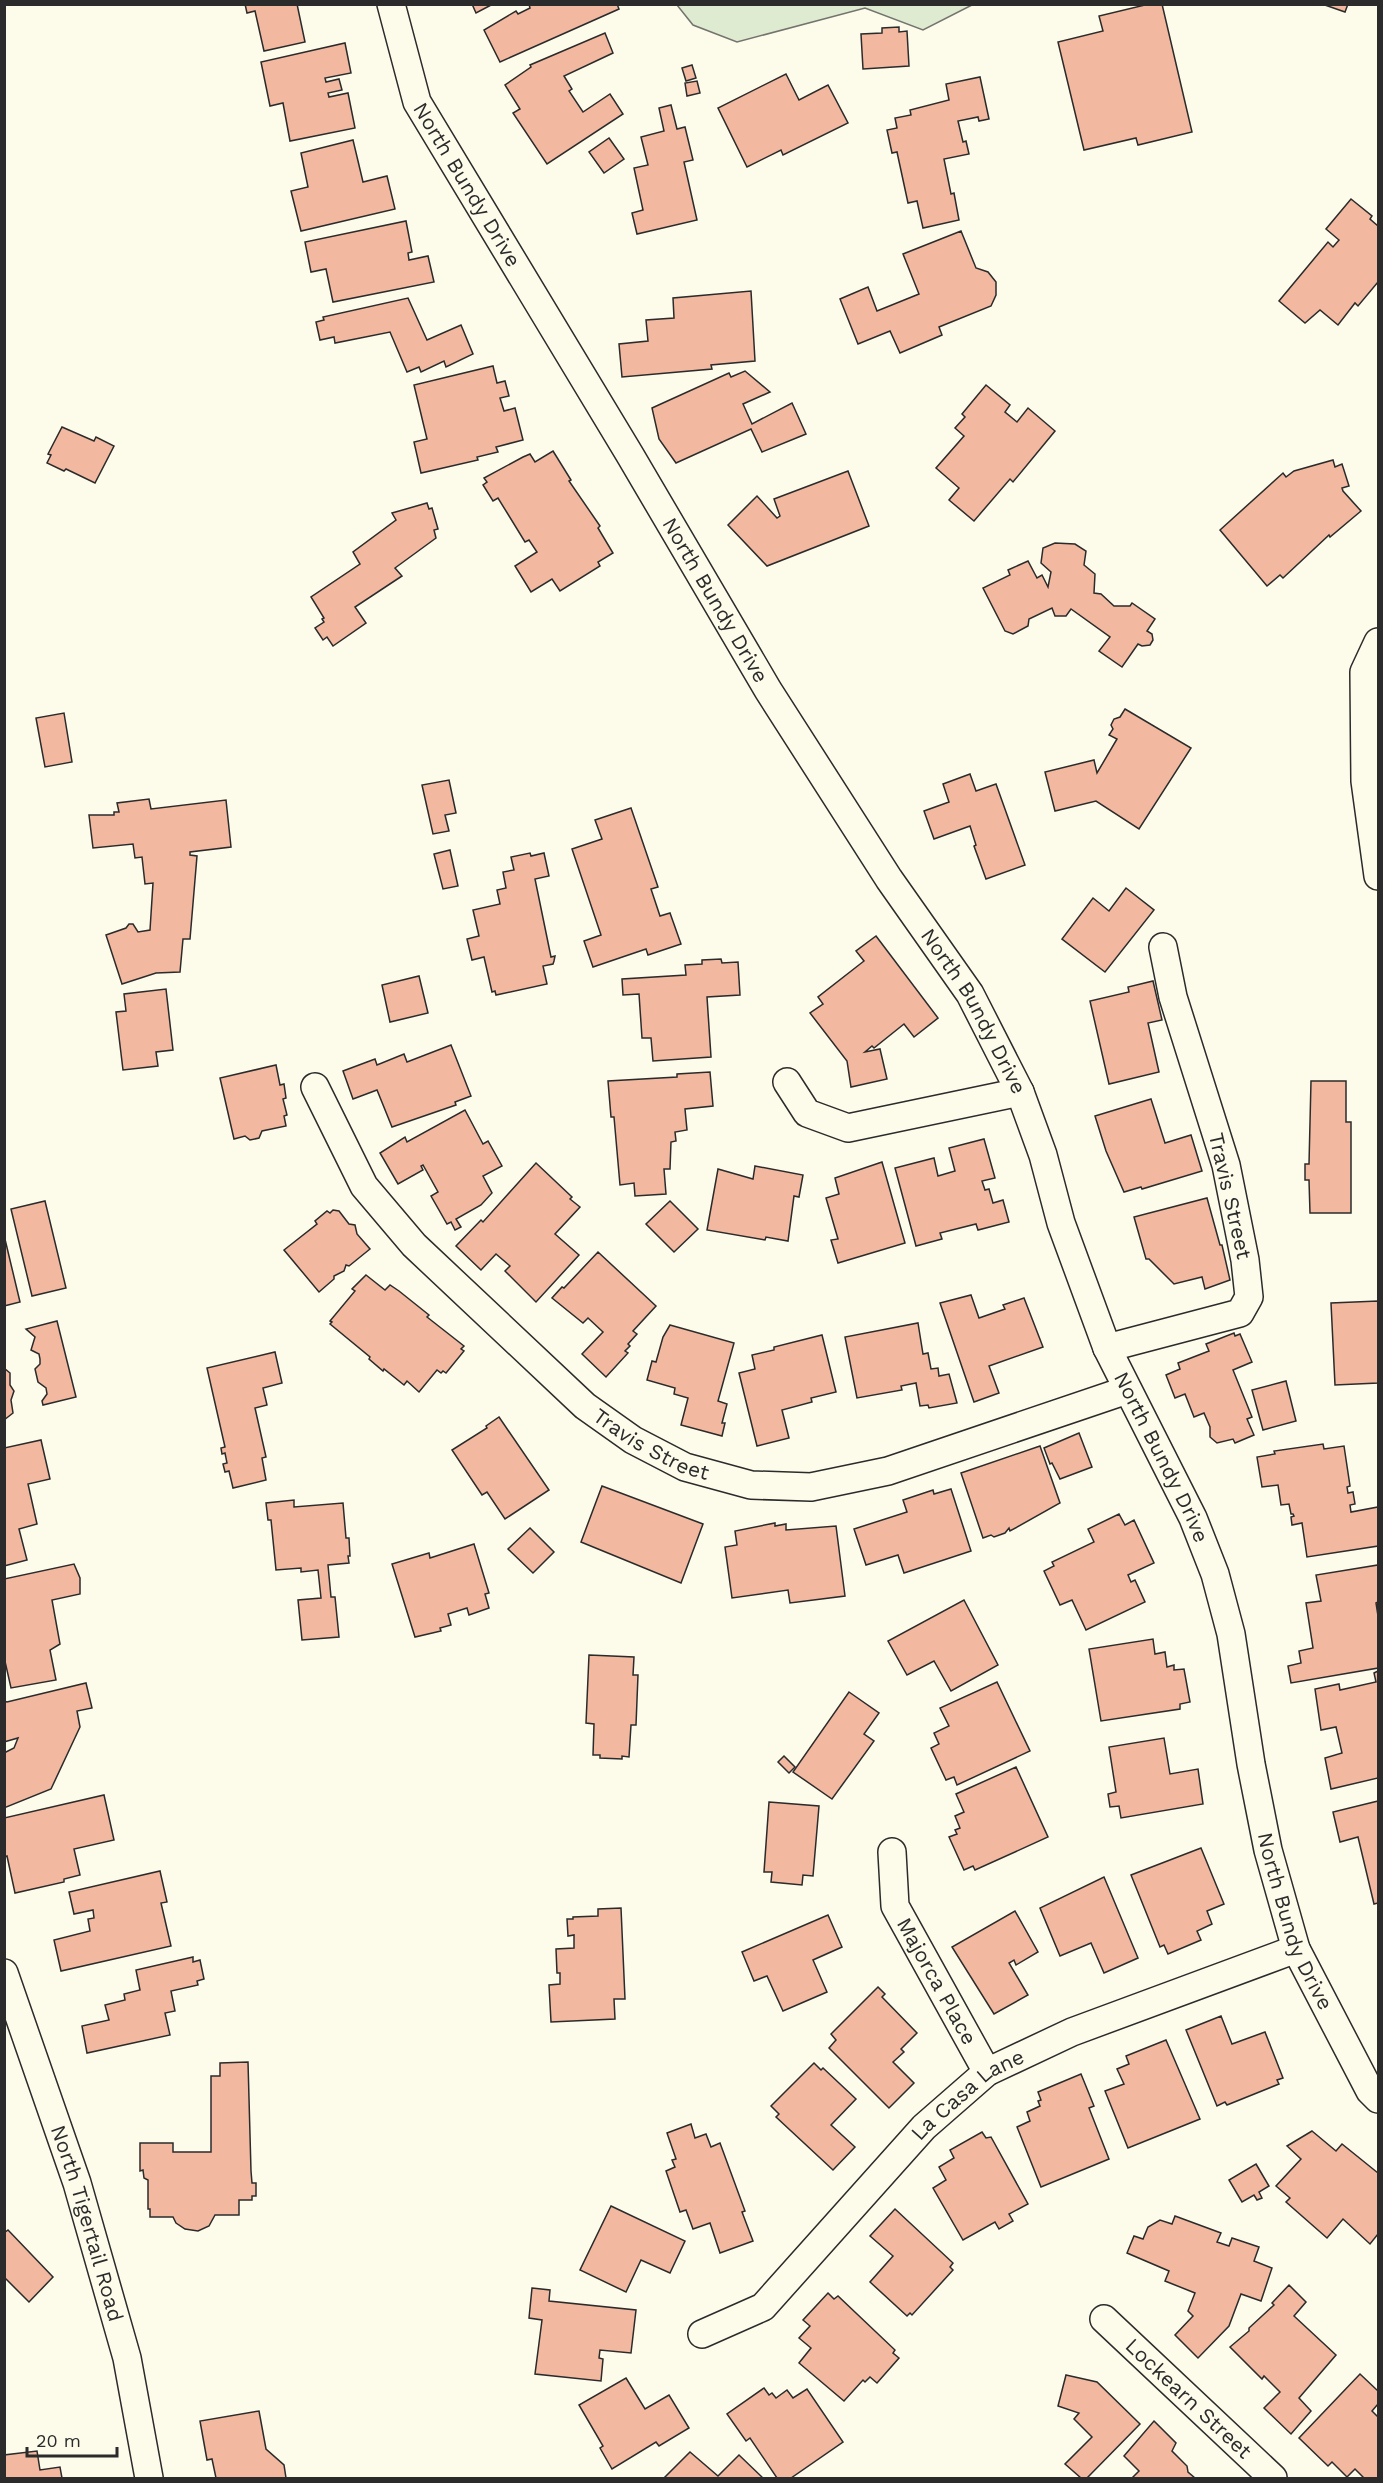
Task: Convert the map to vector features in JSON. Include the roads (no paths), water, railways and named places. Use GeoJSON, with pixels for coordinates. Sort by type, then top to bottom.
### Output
{"type":"FeatureCollection","features":[{"type":"Feature","properties":{"kind":"street","name":"North Bundy Drive"},"geometry":{"type":"LineString","coordinates":[[391,4],[417,102],[636,464],[768,690],[889,879],[970,994],[1020,1092],[1043,1155],[1061,1223],[1107,1348],[1193,1518],[1215,1574],[1231,1634],[1251,1764],[1268,1850],[1296,1949],[1370,2091],[1378,2098]]}},
{"type":"Feature","properties":{"kind":"street"},"geometry":{"type":"LineString","coordinates":[[1378,642],[1364,672],[1378,876]]}},
{"type":"Feature","properties":{"kind":"street","name":"Travis Street"},"geometry":{"type":"LineString","coordinates":[[1107,1348],[1240,1313],[1249,1298],[1245,1260],[1226,1165],[1173,997],[1163,947]]}},
{"type":"Feature","properties":{"kind":"street"},"geometry":{"type":"LineString","coordinates":[[787,1082],[807,1113],[848,1128],[1020,1092]]}},
{"type":"Feature","properties":{"kind":"street","name":"Travis Street"},"geometry":{"type":"LineString","coordinates":[[315,1087],[364,1186],[414,1245],[585,1406],[633,1440],[686,1467],[751,1485],[811,1487],[888,1471],[1127,1390]]}},
{"type":"Feature","properties":{"kind":"street","name":"Majorca Place"},"geometry":{"type":"LineString","coordinates":[[892,1852],[895,1906],[987,2072]]}},
{"type":"Feature","properties":{"kind":"street","name":"La Casa Lane"},"geometry":{"type":"LineString","coordinates":[[702,2334],[763,2307],[924,2127],[987,2072],[1072,2032],[1296,1949]]}},
{"type":"Feature","properties":{"kind":"street","name":"North Tigertail Road"},"geometry":{"type":"LineString","coordinates":[[4,1973],[76,2183],[127,2358],[149,2478]]}},
{"type":"Feature","properties":{"kind":"street","name":"Lockearn Street"},"geometry":{"type":"LineString","coordinates":[[1104,2319],[1273,2478]]}}]}
